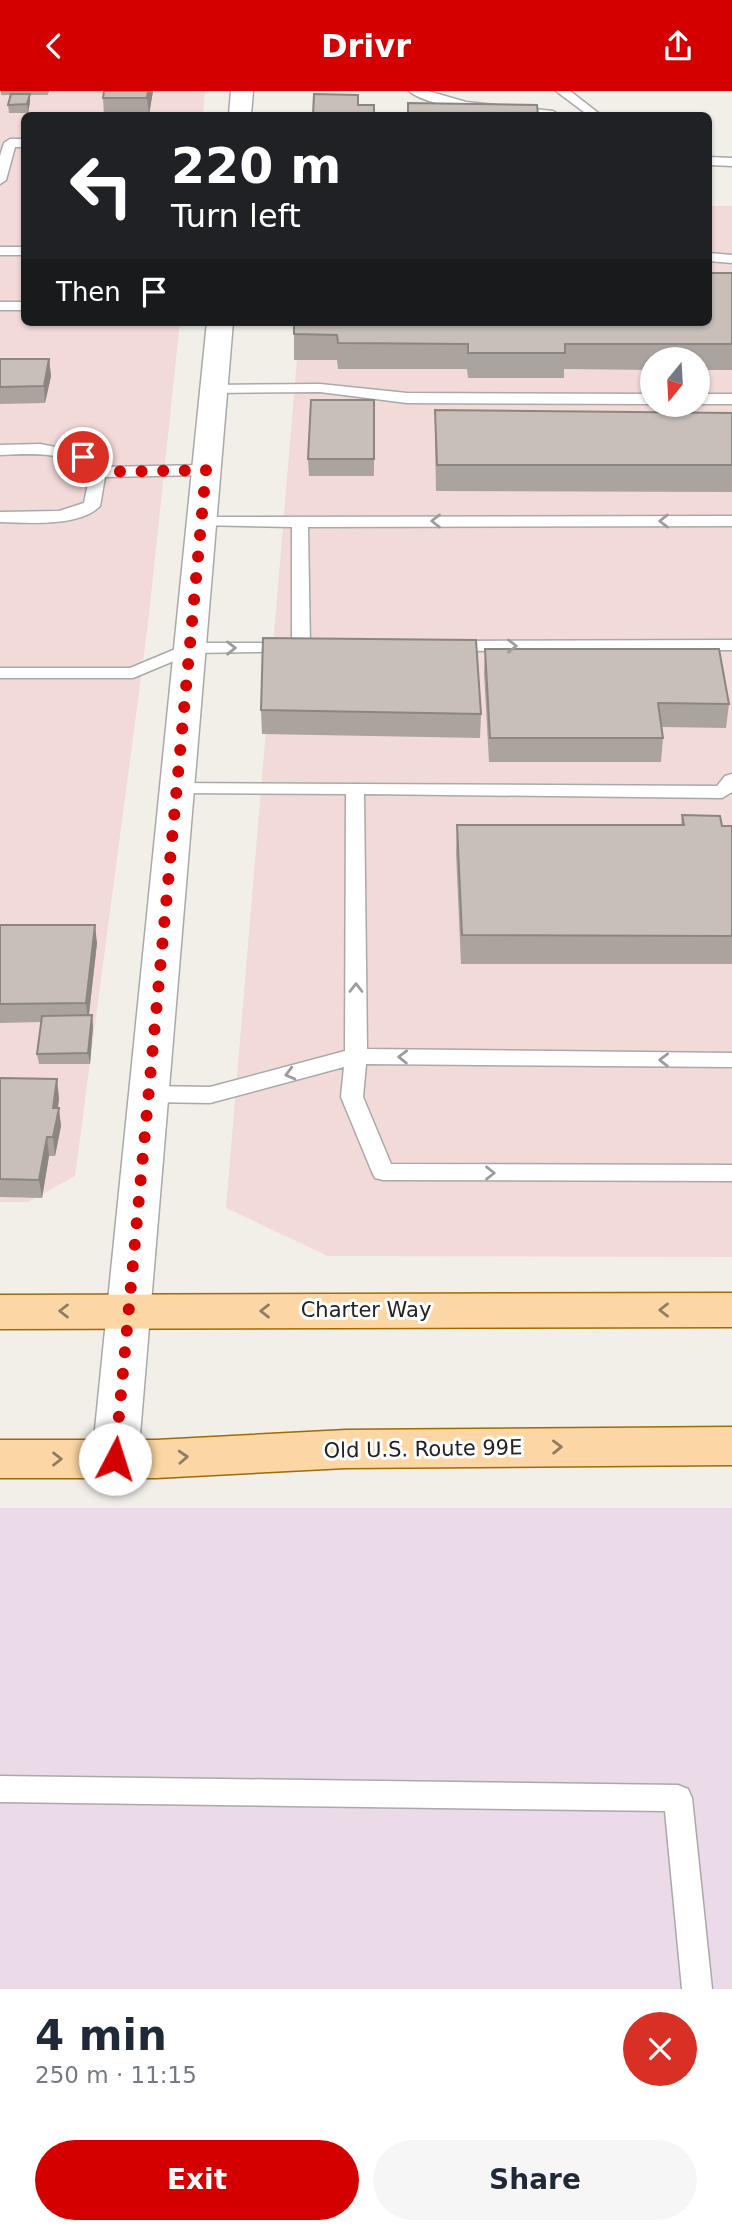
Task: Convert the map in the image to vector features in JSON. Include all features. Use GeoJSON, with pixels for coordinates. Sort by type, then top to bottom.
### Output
{"type":"FeatureCollection","features":[{"type":"Feature","properties":{"kind":"main road","name":"Charter Way"},"geometry":{"type":"LineString","coordinates":[[0,1312],[732,1310]]}},
{"type":"Feature","properties":{"kind":"main road","name":"Old U.S. Route 99E"},"geometry":{"type":"LineString","coordinates":[[115,1459],[346,1449],[732,1445]]}},
{"type":"Feature","properties":{"kind":"main road"},"geometry":{"type":"LineString","coordinates":[[0,1459],[115,1459]]}},
{"type":"Feature","properties":{"kind":"street"},"geometry":{"type":"LineString","coordinates":[[240,112],[242,91]]}},
{"type":"Feature","properties":{"kind":"street"},"geometry":{"type":"LineString","coordinates":[[115,1459],[220,326]]}},
{"type":"Feature","properties":{"kind":"lane"},"geometry":{"type":"LineString","coordinates":[[415,91],[465,106],[524,112]]}},
{"type":"Feature","properties":{"kind":"lane"},"geometry":{"type":"LineString","coordinates":[[562,91],[591,112]]}},
{"type":"Feature","properties":{"kind":"lane"},"geometry":{"type":"LineString","coordinates":[[0,180],[10,143],[21,143]]}},
{"type":"Feature","properties":{"kind":"lane"},"geometry":{"type":"LineString","coordinates":[[712,161],[732,162]]}},
{"type":"Feature","properties":{"kind":"lane"},"geometry":{"type":"LineString","coordinates":[[0,251],[21,251]]}},
{"type":"Feature","properties":{"kind":"lane"},"geometry":{"type":"LineString","coordinates":[[712,257],[732,259]]}},
{"type":"Feature","properties":{"kind":"lane"},"geometry":{"type":"LineString","coordinates":[[0,306],[21,306]]}},
{"type":"Feature","properties":{"kind":"lane"},"geometry":{"type":"LineString","coordinates":[[214,389],[320,388],[407,398],[640,399]]}},
{"type":"Feature","properties":{"kind":"lane"},"geometry":{"type":"LineString","coordinates":[[710,399],[732,399]]}},
{"type":"Feature","properties":{"kind":"lane"},"geometry":{"type":"LineString","coordinates":[[0,450],[63,449],[83,457],[98,472],[206,470]]}},
{"type":"Feature","properties":{"kind":"lane"},"geometry":{"type":"LineString","coordinates":[[0,517],[54,518],[79,512],[92,506],[98,472]]}},
{"type":"Feature","properties":{"kind":"lane"},"geometry":{"type":"LineString","coordinates":[[202,521],[732,521]]}},
{"type":"Feature","properties":{"kind":"lane"},"geometry":{"type":"LineString","coordinates":[[0,673],[133,673],[190,648],[308,647],[300,521]]}},
{"type":"Feature","properties":{"kind":"lane"},"geometry":{"type":"LineString","coordinates":[[426,646],[732,645]]}},
{"type":"Feature","properties":{"kind":"lane"},"geometry":{"type":"LineString","coordinates":[[177,787],[722,792],[732,780]]}},
{"type":"Feature","properties":{"kind":"lane"},"geometry":{"type":"LineString","coordinates":[[355,790],[356,1056],[352,1097],[383,1172],[732,1173]]}},
{"type":"Feature","properties":{"kind":"lane"},"geometry":{"type":"LineString","coordinates":[[148,1094],[210,1095],[356,1056],[732,1061]]}},
{"type":"Feature","properties":{"kind":"lane"},"geometry":{"type":"LineString","coordinates":[[0,1789],[678,1798],[697,1989]]}},
{"type":"Feature","properties":{"kind":"shaded area"},"geometry":{"type":"Polygon","coordinates":[[[0,91],[205,91],[203,112],[21,112],[21,326],[180,326],[148,624],[75,1176],[28,1202],[0,1202],[0,91]]]}},
{"type":"Feature","properties":{"kind":"shaded area"},"geometry":{"type":"Polygon","coordinates":[[[712,206],[732,206],[732,1257],[328,1256],[226,1208],[300,326],[712,326],[712,206]]]}},
{"type":"Feature","properties":{"kind":"shaded area"},"geometry":{"type":"Polygon","coordinates":[[[0,1508],[732,1508],[732,1989],[0,1989],[0,1508]]]}},
{"type":"Feature","properties":{"kind":"building"},"geometry":{"type":"Polygon","coordinates":[[[104,91],[148,91],[147,98],[103,98],[104,91]]]}},
{"type":"Feature","properties":{"kind":"building"},"geometry":{"type":"Polygon","coordinates":[[[11,94],[30,94],[27,104],[8,105],[11,94]]]}},
{"type":"Feature","properties":{"kind":"building"},"geometry":{"type":"Polygon","coordinates":[[[314,94],[358,95],[358,105],[374,105],[374,112],[313,112],[314,94]]]}},
{"type":"Feature","properties":{"kind":"building"},"geometry":{"type":"Polygon","coordinates":[[[408,103],[537,105],[538,112],[408,112],[408,103]]]}},
{"type":"Feature","properties":{"kind":"building"},"geometry":{"type":"Polygon","coordinates":[[[712,273],[732,273],[732,344],[565,344],[565,353],[468,353],[468,344],[338,343],[337,335],[294,334],[294,326],[712,326],[712,273]]]}},
{"type":"Feature","properties":{"kind":"building"},"geometry":{"type":"Polygon","coordinates":[[[0,359],[49,359],[44,386],[0,387],[0,359]]]}},
{"type":"Feature","properties":{"kind":"building"},"geometry":{"type":"Polygon","coordinates":[[[311,400],[374,400],[374,459],[308,459],[311,400]]]}},
{"type":"Feature","properties":{"kind":"building"},"geometry":{"type":"Polygon","coordinates":[[[435,410],[640,412],[640,417],[710,417],[710,413],[732,413],[732,465],[437,465],[435,410]]]}},
{"type":"Feature","properties":{"kind":"building"},"geometry":{"type":"Polygon","coordinates":[[[263,638],[476,640],[481,714],[261,710],[263,638]]]}},
{"type":"Feature","properties":{"kind":"building"},"geometry":{"type":"Polygon","coordinates":[[[485,649],[719,649],[729,704],[658,703],[663,738],[490,738],[485,649]]]}},
{"type":"Feature","properties":{"kind":"building"},"geometry":{"type":"Polygon","coordinates":[[[682,815],[720,816],[722,826],[732,826],[732,936],[462,935],[457,825],[684,825],[682,815]]]}},
{"type":"Feature","properties":{"kind":"building"},"geometry":{"type":"Polygon","coordinates":[[[0,925],[95,925],[86,1003],[0,1004],[0,925]]]}},
{"type":"Feature","properties":{"kind":"building"},"geometry":{"type":"Polygon","coordinates":[[[92,1015],[88,1053],[37,1054],[42,1016],[92,1015]]]}},
{"type":"Feature","properties":{"kind":"building"},"geometry":{"type":"Polygon","coordinates":[[[0,1078],[57,1079],[53,1108],[59,1108],[53,1137],[47,1137],[39,1180],[0,1179],[0,1078]]]}},
{"type":"Feature","properties":{"kind":"route"},"geometry":{"type":"LineString","coordinates":[[83,457],[98,472],[206,470],[115,1459]]}}]}
